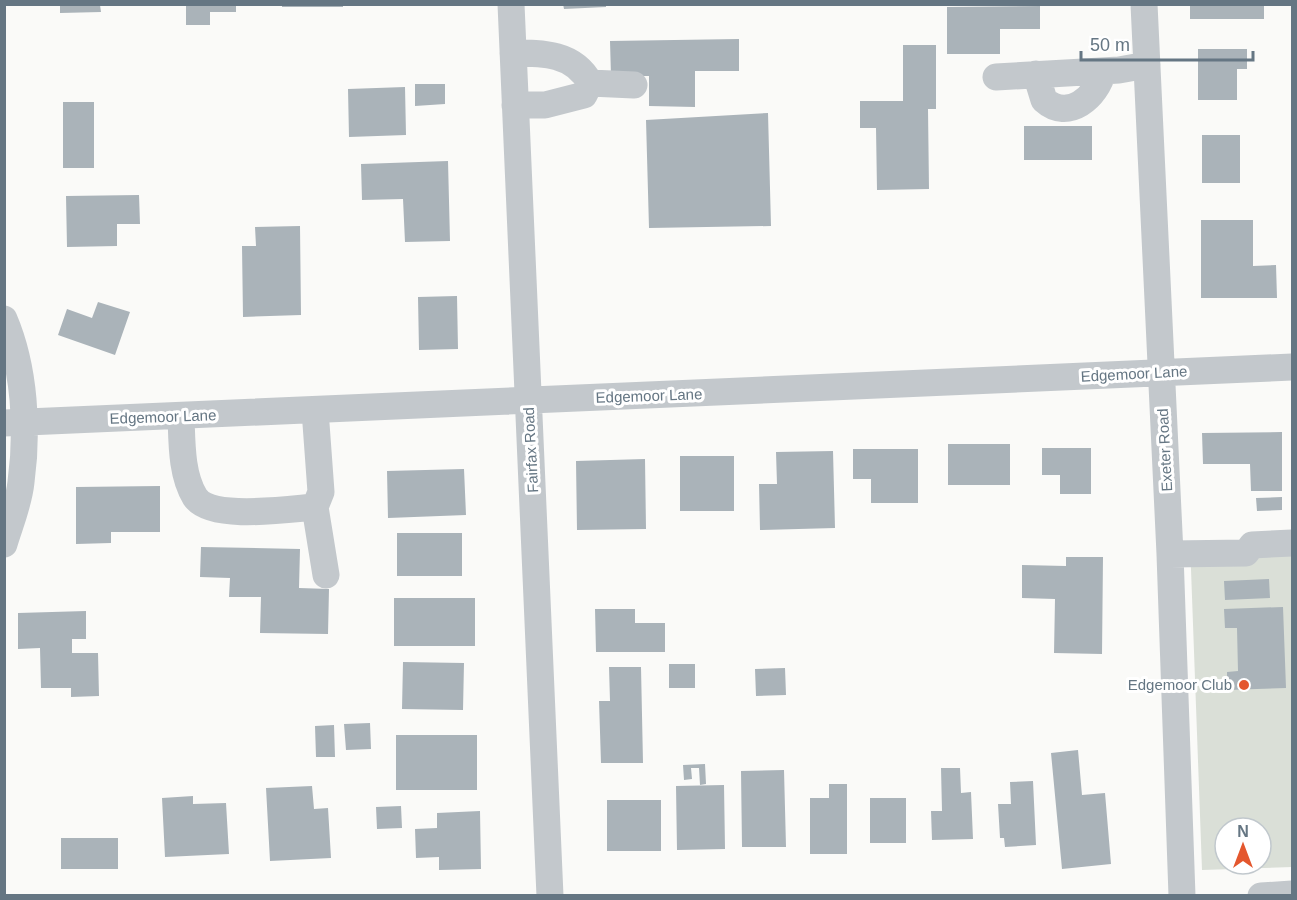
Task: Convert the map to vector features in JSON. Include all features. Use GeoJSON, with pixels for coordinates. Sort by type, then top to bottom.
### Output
{"type":"FeatureCollection","features":[{"type":"Feature","properties":{"kind":"street","name":"Fairfax Road"},"geometry":{"type":"LineString","coordinates":[[511,4],[550,896]]}},
{"type":"Feature","properties":{"kind":"street","name":"Exeter Road"},"geometry":{"type":"LineString","coordinates":[[1144,4],[1170,554],[1182,896]]}},
{"type":"Feature","properties":{"kind":"street"},"geometry":{"type":"LineString","coordinates":[[513,53],[547,53],[570,61],[584,72],[590,83]]}},
{"type":"Feature","properties":{"kind":"street"},"geometry":{"type":"LineString","coordinates":[[996,77],[1103,71],[1147,65]]}},
{"type":"Feature","properties":{"kind":"street"},"geometry":{"type":"LineString","coordinates":[[1036,74],[1044,100],[1060,109],[1070,109],[1088,100],[1103,71]]}},
{"type":"Feature","properties":{"kind":"street"},"geometry":{"type":"LineString","coordinates":[[590,83],[634,86]]}},
{"type":"Feature","properties":{"kind":"street"},"geometry":{"type":"LineString","coordinates":[[516,105],[567,102],[584,95],[590,83]]}},
{"type":"Feature","properties":{"kind":"street"},"geometry":{"type":"LineString","coordinates":[[4,319],[19,364],[14,423],[21,484],[4,544]]}},
{"type":"Feature","properties":{"kind":"street","name":"Edgemoor Lane"},"geometry":{"type":"LineString","coordinates":[[14,423],[1293,367]]}},
{"type":"Feature","properties":{"kind":"street"},"geometry":{"type":"LineString","coordinates":[[315,410],[321,492],[315,507],[326,575]]}},
{"type":"Feature","properties":{"kind":"street"},"geometry":{"type":"LineString","coordinates":[[180,416],[184,467],[196,498],[211,510],[269,511],[315,507]]}},
{"type":"Feature","properties":{"kind":"street"},"geometry":{"type":"LineString","coordinates":[[1170,554],[1246,553],[1252,545],[1293,543]]}},
{"type":"Feature","properties":{"kind":"street"},"geometry":{"type":"LineString","coordinates":[[1261,896],[1293,894]]}},
{"type":"Feature","properties":{"kind":"shaded area","name":"Edgemoor Club"},"geometry":{"type":"Polygon","coordinates":[[[1292,538],[1292,867],[1273,868],[1273,816],[1213,816],[1213,870],[1202,870],[1190,542],[1292,538]]]}},
{"type":"Feature","properties":{"kind":"building"},"geometry":{"type":"Polygon","coordinates":[[[186,4],[236,4],[236,12],[210,12],[210,25],[186,25],[186,4]]]}},
{"type":"Feature","properties":{"kind":"building"},"geometry":{"type":"Polygon","coordinates":[[[282,4],[343,4],[343,7],[282,7],[282,4]]]}},
{"type":"Feature","properties":{"kind":"building"},"geometry":{"type":"Polygon","coordinates":[[[563,4],[606,4],[606,7],[564,9],[563,4]]]}},
{"type":"Feature","properties":{"kind":"building"},"geometry":{"type":"Polygon","coordinates":[[[1190,4],[1264,4],[1264,19],[1190,19],[1190,4]]]}},
{"type":"Feature","properties":{"kind":"building"},"geometry":{"type":"Polygon","coordinates":[[[60,5],[100,5],[101,12],[60,13],[60,5]]]}},
{"type":"Feature","properties":{"kind":"building"},"geometry":{"type":"Polygon","coordinates":[[[1040,6],[1040,29],[1000,29],[1000,54],[947,54],[947,7],[1040,6]]]}},
{"type":"Feature","properties":{"kind":"building"},"geometry":{"type":"Polygon","coordinates":[[[739,39],[739,71],[695,71],[695,107],[649,106],[649,76],[611,76],[610,41],[739,39]]]}},
{"type":"Feature","properties":{"kind":"building"},"geometry":{"type":"Polygon","coordinates":[[[903,45],[936,45],[936,109],[928,109],[929,189],[877,190],[876,128],[860,128],[860,101],[903,101],[903,45]]]}},
{"type":"Feature","properties":{"kind":"building"},"geometry":{"type":"Polygon","coordinates":[[[1198,49],[1247,49],[1247,69],[1237,69],[1237,100],[1198,100],[1198,49]]]}},
{"type":"Feature","properties":{"kind":"building"},"geometry":{"type":"Polygon","coordinates":[[[415,84],[445,84],[445,104],[415,106],[415,84]]]}},
{"type":"Feature","properties":{"kind":"building"},"geometry":{"type":"Polygon","coordinates":[[[405,87],[406,135],[349,137],[348,89],[405,87]]]}},
{"type":"Feature","properties":{"kind":"building"},"geometry":{"type":"Polygon","coordinates":[[[63,102],[94,102],[94,168],[63,168],[63,102]]]}},
{"type":"Feature","properties":{"kind":"building"},"geometry":{"type":"Polygon","coordinates":[[[768,113],[771,226],[649,228],[646,120],[768,113]]]}},
{"type":"Feature","properties":{"kind":"building"},"geometry":{"type":"Polygon","coordinates":[[[1024,126],[1092,126],[1092,160],[1024,160],[1024,126]]]}},
{"type":"Feature","properties":{"kind":"building"},"geometry":{"type":"Polygon","coordinates":[[[1202,135],[1240,135],[1240,183],[1202,183],[1202,135]]]}},
{"type":"Feature","properties":{"kind":"building"},"geometry":{"type":"Polygon","coordinates":[[[448,161],[450,241],[405,242],[403,199],[362,200],[361,164],[448,161]]]}},
{"type":"Feature","properties":{"kind":"building"},"geometry":{"type":"Polygon","coordinates":[[[139,195],[140,224],[117,224],[117,246],[67,247],[66,196],[139,195]]]}},
{"type":"Feature","properties":{"kind":"building"},"geometry":{"type":"Polygon","coordinates":[[[1201,220],[1253,220],[1253,266],[1276,265],[1277,298],[1201,298],[1201,220]]]}},
{"type":"Feature","properties":{"kind":"building"},"geometry":{"type":"Polygon","coordinates":[[[300,226],[301,315],[243,317],[242,246],[256,246],[255,227],[300,226]]]}},
{"type":"Feature","properties":{"kind":"building"},"geometry":{"type":"Polygon","coordinates":[[[457,296],[458,349],[419,350],[418,297],[457,296]]]}},
{"type":"Feature","properties":{"kind":"building"},"geometry":{"type":"Polygon","coordinates":[[[98,302],[130,312],[115,355],[58,335],[67,309],[92,318],[98,302]]]}},
{"type":"Feature","properties":{"kind":"building"},"geometry":{"type":"Polygon","coordinates":[[[1282,432],[1282,491],[1251,491],[1250,464],[1203,464],[1202,433],[1282,432]]]}},
{"type":"Feature","properties":{"kind":"building"},"geometry":{"type":"Polygon","coordinates":[[[948,444],[1010,444],[1010,485],[948,485],[948,444]]]}},
{"type":"Feature","properties":{"kind":"building"},"geometry":{"type":"Polygon","coordinates":[[[1042,448],[1091,448],[1091,494],[1060,494],[1060,475],[1042,475],[1042,448]]]}},
{"type":"Feature","properties":{"kind":"building"},"geometry":{"type":"Polygon","coordinates":[[[853,449],[918,449],[918,503],[871,503],[871,479],[853,479],[853,449]]]}},
{"type":"Feature","properties":{"kind":"building"},"geometry":{"type":"Polygon","coordinates":[[[833,451],[835,528],[760,530],[759,484],[777,484],[776,452],[833,451]]]}},
{"type":"Feature","properties":{"kind":"building"},"geometry":{"type":"Polygon","coordinates":[[[680,456],[734,456],[734,511],[680,511],[680,456]]]}},
{"type":"Feature","properties":{"kind":"building"},"geometry":{"type":"Polygon","coordinates":[[[645,459],[646,529],[577,530],[576,461],[645,459]]]}},
{"type":"Feature","properties":{"kind":"building"},"geometry":{"type":"Polygon","coordinates":[[[464,469],[466,515],[388,518],[387,471],[464,469]]]}},
{"type":"Feature","properties":{"kind":"building"},"geometry":{"type":"Polygon","coordinates":[[[160,486],[160,532],[111,532],[111,543],[76,544],[76,487],[160,486]]]}},
{"type":"Feature","properties":{"kind":"building"},"geometry":{"type":"Polygon","coordinates":[[[1282,497],[1282,510],[1257,511],[1256,498],[1282,497]]]}},
{"type":"Feature","properties":{"kind":"building"},"geometry":{"type":"Polygon","coordinates":[[[397,533],[462,533],[462,576],[397,576],[397,533]]]}},
{"type":"Feature","properties":{"kind":"building"},"geometry":{"type":"Polygon","coordinates":[[[201,547],[300,549],[299,588],[329,589],[328,634],[260,633],[261,597],[229,597],[230,578],[200,577],[201,547]]]}},
{"type":"Feature","properties":{"kind":"building"},"geometry":{"type":"Polygon","coordinates":[[[1066,557],[1103,557],[1102,654],[1054,653],[1055,599],[1022,598],[1022,565],[1066,566],[1066,557]]]}},
{"type":"Feature","properties":{"kind":"building"},"geometry":{"type":"Polygon","coordinates":[[[1269,579],[1270,598],[1225,600],[1224,581],[1269,579]]]}},
{"type":"Feature","properties":{"kind":"building"},"geometry":{"type":"Polygon","coordinates":[[[394,598],[475,598],[475,646],[394,646],[394,598]]]}},
{"type":"Feature","properties":{"kind":"building"},"geometry":{"type":"Polygon","coordinates":[[[1283,607],[1286,688],[1227,690],[1227,672],[1238,671],[1237,628],[1225,628],[1224,609],[1283,607]]]}},
{"type":"Feature","properties":{"kind":"building"},"geometry":{"type":"Polygon","coordinates":[[[595,609],[635,609],[635,623],[665,623],[665,652],[596,652],[595,609]]]}},
{"type":"Feature","properties":{"kind":"building"},"geometry":{"type":"Polygon","coordinates":[[[86,611],[86,639],[72,639],[72,653],[98,653],[99,696],[71,697],[71,688],[41,688],[40,648],[18,649],[18,613],[86,611]]]}},
{"type":"Feature","properties":{"kind":"building"},"geometry":{"type":"Polygon","coordinates":[[[403,662],[464,663],[463,710],[402,709],[403,662]]]}},
{"type":"Feature","properties":{"kind":"building"},"geometry":{"type":"Polygon","coordinates":[[[669,664],[695,664],[695,688],[669,688],[669,664]]]}},
{"type":"Feature","properties":{"kind":"building"},"geometry":{"type":"Polygon","coordinates":[[[609,667],[641,667],[643,763],[601,763],[599,701],[610,701],[609,667]]]}},
{"type":"Feature","properties":{"kind":"building"},"geometry":{"type":"Polygon","coordinates":[[[785,668],[786,695],[756,696],[755,669],[785,668]]]}},
{"type":"Feature","properties":{"kind":"building"},"geometry":{"type":"Polygon","coordinates":[[[370,723],[371,749],[346,750],[344,724],[370,723]]]}},
{"type":"Feature","properties":{"kind":"building"},"geometry":{"type":"Polygon","coordinates":[[[334,725],[335,757],[316,757],[315,726],[334,725]]]}},
{"type":"Feature","properties":{"kind":"building"},"geometry":{"type":"Polygon","coordinates":[[[396,735],[477,735],[477,790],[396,790],[396,735]]]}},
{"type":"Feature","properties":{"kind":"building"},"geometry":{"type":"Polygon","coordinates":[[[1078,750],[1082,795],[1105,793],[1111,864],[1062,869],[1051,753],[1078,750]]]}},
{"type":"Feature","properties":{"kind":"building"},"geometry":{"type":"Polygon","coordinates":[[[705,764],[706,784],[700,785],[699,768],[691,768],[692,779],[684,780],[683,765],[705,764]]]}},
{"type":"Feature","properties":{"kind":"building"},"geometry":{"type":"Polygon","coordinates":[[[941,768],[960,768],[961,793],[971,792],[973,839],[932,840],[931,811],[942,811],[941,768]]]}},
{"type":"Feature","properties":{"kind":"building"},"geometry":{"type":"Polygon","coordinates":[[[784,770],[786,847],[742,847],[741,771],[784,770]]]}},
{"type":"Feature","properties":{"kind":"building"},"geometry":{"type":"Polygon","coordinates":[[[1033,781],[1036,845],[1005,847],[1004,838],[1000,838],[998,804],[1011,804],[1010,782],[1033,781]]]}},
{"type":"Feature","properties":{"kind":"building"},"geometry":{"type":"Polygon","coordinates":[[[829,784],[847,784],[847,854],[810,854],[810,798],[829,798],[829,784]]]}},
{"type":"Feature","properties":{"kind":"building"},"geometry":{"type":"Polygon","coordinates":[[[724,785],[725,849],[677,850],[676,786],[724,785]]]}},
{"type":"Feature","properties":{"kind":"building"},"geometry":{"type":"Polygon","coordinates":[[[312,786],[314,809],[328,808],[331,858],[270,861],[266,788],[312,786]]]}},
{"type":"Feature","properties":{"kind":"building"},"geometry":{"type":"Polygon","coordinates":[[[193,796],[193,804],[226,803],[229,854],[165,857],[162,798],[193,796]]]}},
{"type":"Feature","properties":{"kind":"building"},"geometry":{"type":"Polygon","coordinates":[[[870,798],[906,798],[906,843],[870,843],[870,798]]]}},
{"type":"Feature","properties":{"kind":"building"},"geometry":{"type":"Polygon","coordinates":[[[607,800],[661,800],[661,851],[607,851],[607,800]]]}},
{"type":"Feature","properties":{"kind":"building"},"geometry":{"type":"Polygon","coordinates":[[[401,806],[402,828],[377,829],[376,807],[401,806]]]}},
{"type":"Feature","properties":{"kind":"building"},"geometry":{"type":"Polygon","coordinates":[[[480,811],[481,869],[439,870],[439,857],[416,858],[415,829],[437,828],[437,813],[480,811]]]}},
{"type":"Feature","properties":{"kind":"building"},"geometry":{"type":"Polygon","coordinates":[[[61,838],[118,838],[118,869],[61,869],[61,838]]]}},
{"type":"Feature","properties":{"kind":"place","name":"Edgemoor Club"},"geometry":{"type":"Point","coordinates":[1244,685]}}]}
